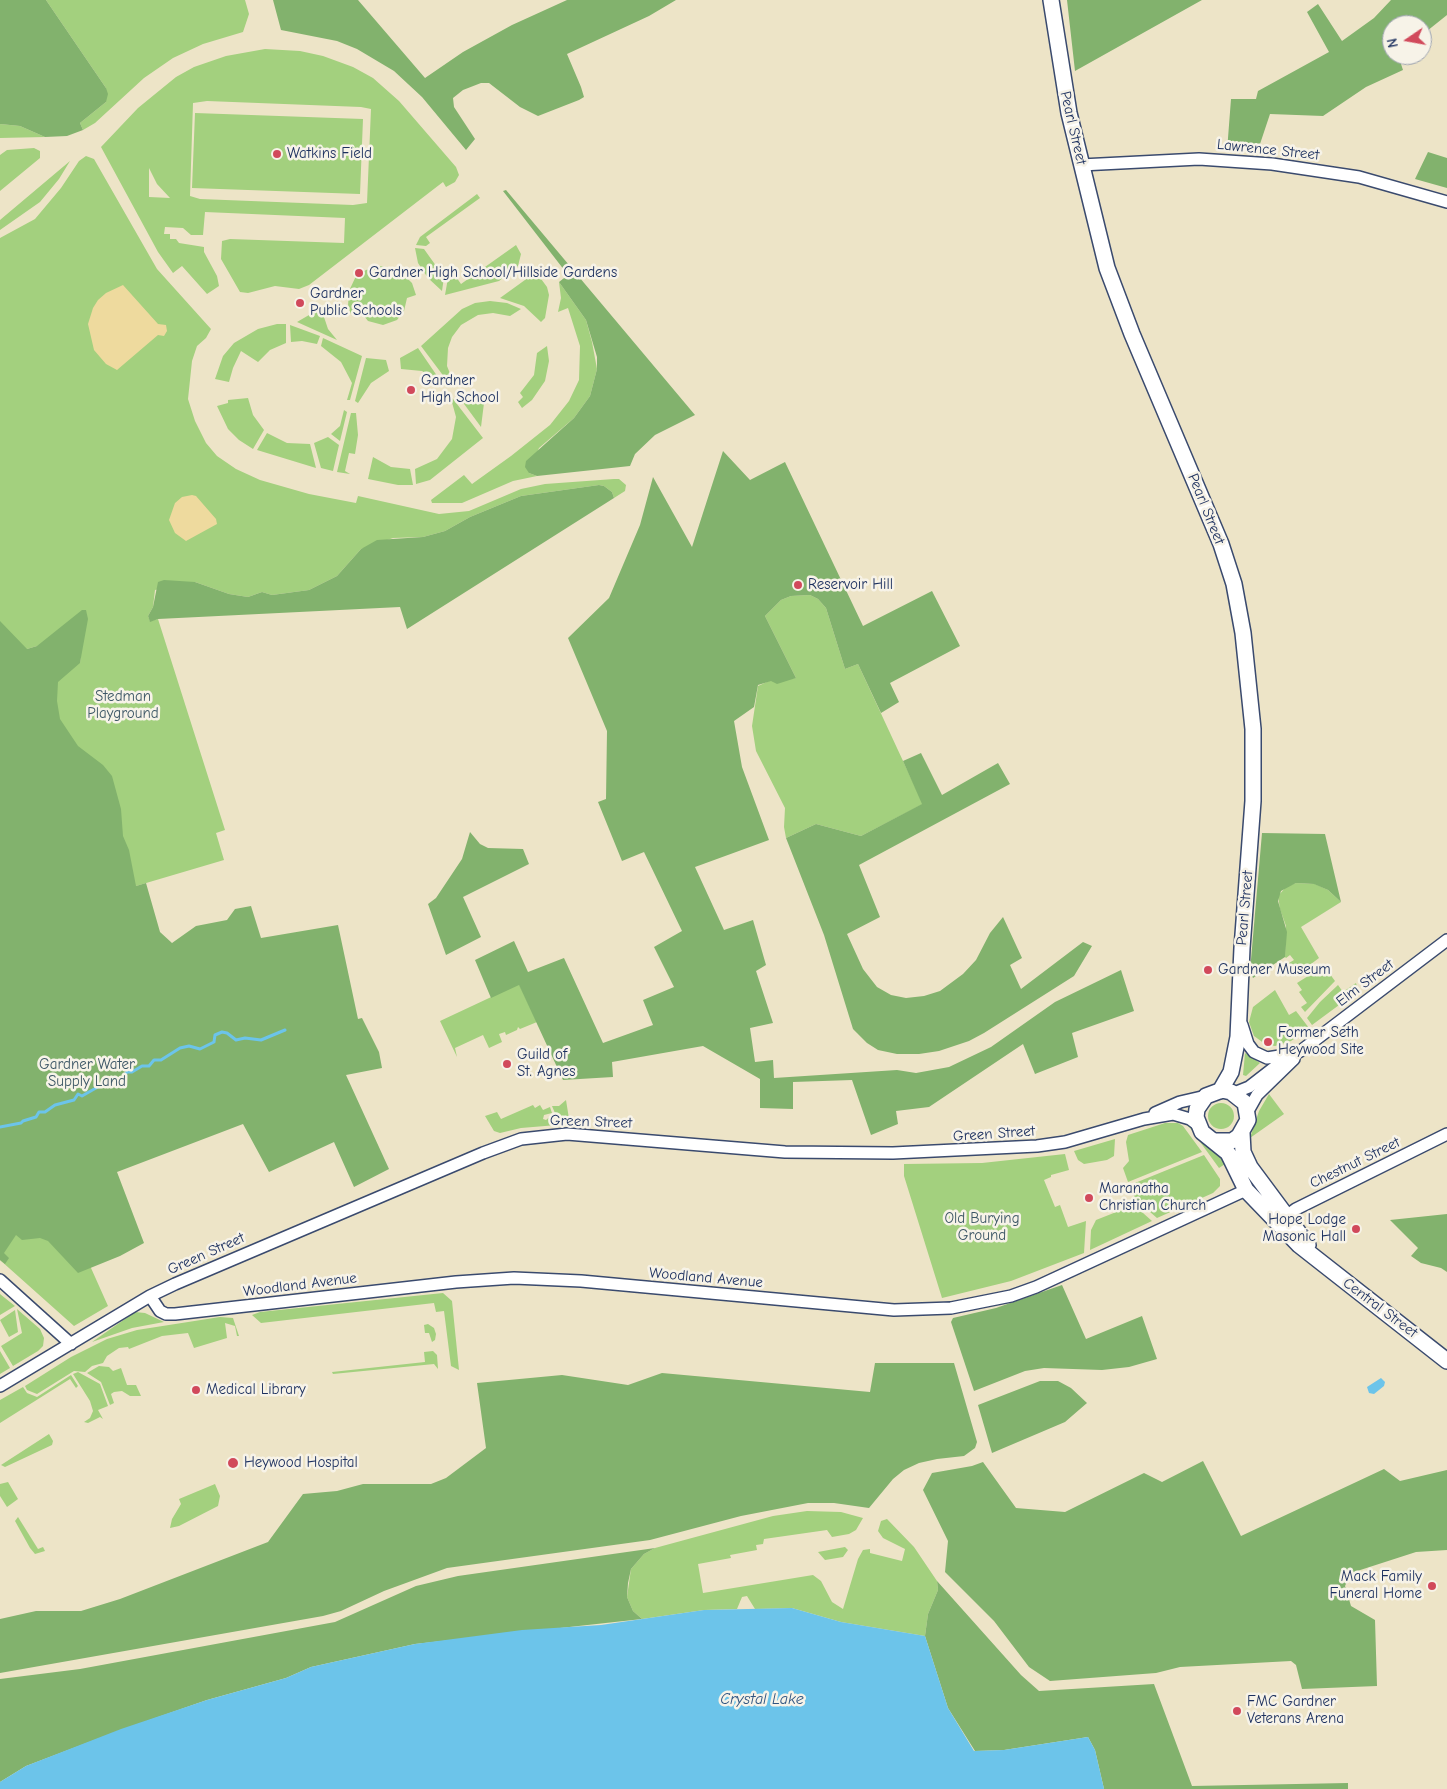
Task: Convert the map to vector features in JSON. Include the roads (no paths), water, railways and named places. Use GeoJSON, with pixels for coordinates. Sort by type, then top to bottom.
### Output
{"type":"FeatureCollection","features":[{"type":"Feature","properties":{"kind":"main road","name":"Pearl Street"},"geometry":{"type":"LineString","coordinates":[[1051,0],[1062,75],[1098,237],[1116,294],[1221,544],[1237,600],[1250,682],[1254,771],[1238,1037],[1228,1094]]}},
{"type":"Feature","properties":{"kind":"main road"},"geometry":{"type":"LineString","coordinates":[[1228,1094],[1248,1111],[1248,1120],[1242,1133],[1232,1141],[1216,1141],[1208,1138],[1198,1125],[1197,1109],[1228,1094]]}},
{"type":"Feature","properties":{"kind":"main road"},"geometry":{"type":"LineString","coordinates":[[1242,1133],[1243,1152],[1282,1219]]}},
{"type":"Feature","properties":{"kind":"main road"},"geometry":{"type":"LineString","coordinates":[[1216,1141],[1228,1153],[1246,1190],[1282,1219]]}},
{"type":"Feature","properties":{"kind":"main road","name":"Central Street"},"geometry":{"type":"LineString","coordinates":[[1282,1219],[1299,1245],[1355,1291],[1447,1361]]}},
{"type":"Feature","properties":{"kind":"street","name":"Lawrence Street"},"geometry":{"type":"LineString","coordinates":[[1081,165],[1199,159],[1272,164],[1359,177],[1447,202]]}},
{"type":"Feature","properties":{"kind":"street","name":"Elm Street"},"geometry":{"type":"LineString","coordinates":[[1302,1050],[1447,940]]}},
{"type":"Feature","properties":{"kind":"street"},"geometry":{"type":"LineString","coordinates":[[1239,1006],[1245,1037],[1254,1052],[1272,1058],[1302,1050]]}},
{"type":"Feature","properties":{"kind":"street"},"geometry":{"type":"LineString","coordinates":[[1144,1119],[1180,1102],[1228,1094],[1254,1085],[1280,1063],[1302,1050]]}},
{"type":"Feature","properties":{"kind":"street"},"geometry":{"type":"LineString","coordinates":[[1248,1111],[1257,1095],[1302,1050]]}},
{"type":"Feature","properties":{"kind":"street"},"geometry":{"type":"LineString","coordinates":[[1144,1119],[1176,1115],[1190,1119],[1198,1125]]}},
{"type":"Feature","properties":{"kind":"street","name":"Green Street"},"geometry":{"type":"LineString","coordinates":[[0,1386],[150,1296],[207,1269],[474,1157],[532,1137],[579,1135],[822,1154],[952,1152],[1047,1145],[1144,1119]]}},
{"type":"Feature","properties":{"kind":"street","name":"Chestnut Street"},"geometry":{"type":"LineString","coordinates":[[1282,1219],[1447,1134]]}},
{"type":"Feature","properties":{"kind":"street","name":"Woodland Avenue"},"geometry":{"type":"LineString","coordinates":[[150,1296],[160,1311],[166,1314],[175,1314],[452,1282],[514,1278],[578,1281],[894,1310],[951,1308],[1010,1296],[1036,1287],[1246,1190]]}},
{"type":"Feature","properties":{"kind":"street"},"geometry":{"type":"LineString","coordinates":[[0,1280],[70,1344]]}},
{"type":"Feature","properties":{"kind":"water"},"geometry":{"type":"Polygon","coordinates":[[[1381,1378],[1385,1382],[1384,1386],[1374,1394],[1369,1393],[1367,1387],[1381,1378]]]}},
{"type":"Feature","properties":{"kind":"water","name":"Crystal Lake"},"geometry":{"type":"Polygon","coordinates":[[[792,1608],[841,1622],[925,1636],[948,1708],[974,1751],[1004,1750],[1088,1737],[1095,1750],[1104,1789],[0,1789],[0,1782],[26,1766],[121,1729],[207,1700],[286,1678],[311,1667],[415,1644],[522,1630],[601,1625],[704,1610],[792,1608]]]}},
{"type":"Feature","properties":{"kind":"waterway"},"geometry":{"type":"LineString","coordinates":[[0,1127],[21,1123],[36,1117],[39,1112],[45,1112],[55,1105],[74,1100],[78,1094],[82,1096],[110,1080],[120,1081],[127,1072],[132,1072],[142,1066],[149,1066],[154,1060],[161,1060],[180,1048],[189,1046],[200,1049],[214,1042],[215,1035],[222,1032],[227,1033],[236,1040],[245,1038],[261,1040],[285,1030]]}},
{"type":"Feature","properties":{"kind":"place","name":"Watkins Field"},"geometry":{"type":"Point","coordinates":[277,154]}},
{"type":"Feature","properties":{"kind":"place","name":"Gardner High School/Hillside Gardens"},"geometry":{"type":"Point","coordinates":[359,273]}},
{"type":"Feature","properties":{"kind":"place","name":"Gardner Public Schools"},"geometry":{"type":"Point","coordinates":[300,303]}},
{"type":"Feature","properties":{"kind":"place","name":"Gardner High School"},"geometry":{"type":"Point","coordinates":[411,390]}},
{"type":"Feature","properties":{"kind":"place","name":"Reservoir Hill"},"geometry":{"type":"Point","coordinates":[798,585]}},
{"type":"Feature","properties":{"kind":"place","name":"Gardner Museum"},"geometry":{"type":"Point","coordinates":[1208,970]}},
{"type":"Feature","properties":{"kind":"place","name":"Former Seth Heywood Site"},"geometry":{"type":"Point","coordinates":[1268,1042]}},
{"type":"Feature","properties":{"kind":"place","name":"Guild of St. Agnes"},"geometry":{"type":"Point","coordinates":[507,1064]}},
{"type":"Feature","properties":{"kind":"place","name":"Maranatha Christian Church"},"geometry":{"type":"Point","coordinates":[1089,1198]}},
{"type":"Feature","properties":{"kind":"place","name":"Hope Lodge Masonic Hall"},"geometry":{"type":"Point","coordinates":[1356,1229]}},
{"type":"Feature","properties":{"kind":"place","name":"Medical Library"},"geometry":{"type":"Point","coordinates":[196,1390]}},
{"type":"Feature","properties":{"kind":"place","name":"Heywood Hospital"},"geometry":{"type":"Point","coordinates":[233,1463]}},
{"type":"Feature","properties":{"kind":"place","name":"Mack Family Funeral Home"},"geometry":{"type":"Point","coordinates":[1432,1586]}},
{"type":"Feature","properties":{"kind":"place","name":"FMC Gardner Veterans Arena"},"geometry":{"type":"Point","coordinates":[1237,1711]}},
{"type":"Feature","properties":{"kind":"park label","name":"Stedman Playground"},"geometry":{"type":"Point","coordinates":[123,706]}},
{"type":"Feature","properties":{"kind":"park label","name":"Gardner Water Supply Land"},"geometry":{"type":"Point","coordinates":[87,1074]}},
{"type":"Feature","properties":{"kind":"park label","name":"Old Burying Ground"},"geometry":{"type":"Point","coordinates":[982,1228]}}]}
